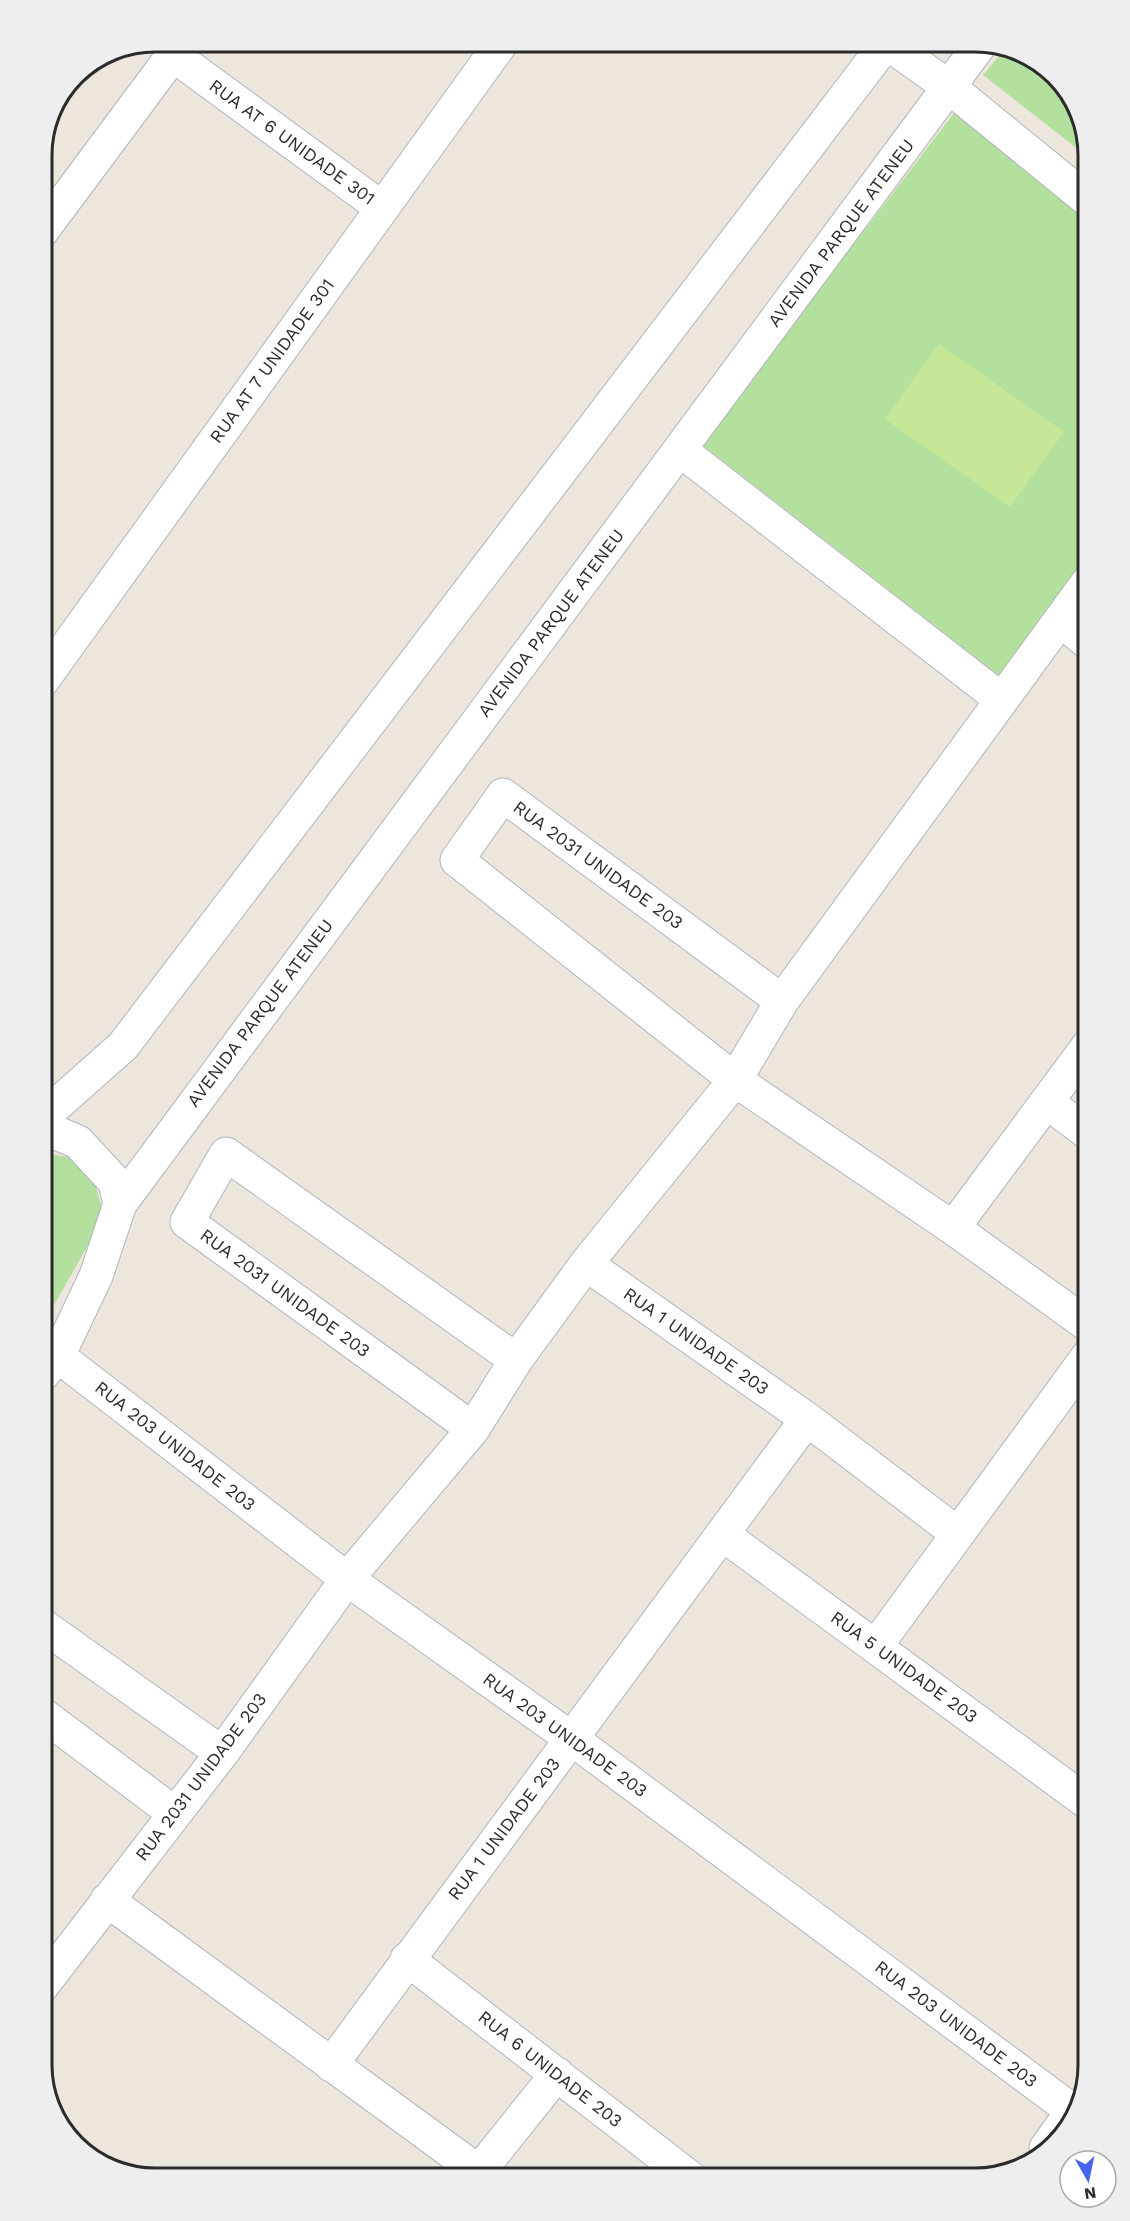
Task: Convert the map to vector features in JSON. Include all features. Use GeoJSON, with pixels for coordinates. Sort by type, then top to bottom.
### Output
{"type":"FeatureCollection","features":[{"type":"Feature","properties":{"kind":"street","name":"RUA AT 7 UNIDADE 301"},"geometry":{"type":"LineString","coordinates":[[53,666],[494,52]]}},
{"type":"Feature","properties":{"kind":"street"},"geometry":{"type":"LineString","coordinates":[[52,1110],[123,1046],[879,53]]}},
{"type":"Feature","properties":{"kind":"street"},"geometry":{"type":"LineString","coordinates":[[901,53],[949,87],[1078,192]]}},
{"type":"Feature","properties":{"kind":"street","name":"AVENIDA PARQUE ATENEU"},"geometry":{"type":"LineString","coordinates":[[52,1361],[96,1276],[120,1204],[974,53]]}},
{"type":"Feature","properties":{"kind":"street","name":"RUA AT 6 UNIDADE 301"},"geometry":{"type":"LineString","coordinates":[[53,216],[174,55],[382,208]]}},
{"type":"Feature","properties":{"kind":"street"},"geometry":{"type":"LineString","coordinates":[[680,450],[1002,700]]}},
{"type":"Feature","properties":{"kind":"street","name":"RUA 2031 UNIDADE 203"},"geometry":{"type":"LineString","coordinates":[[52,1973],[174,1812],[222,1754],[347,1579],[473,1429],[516,1360],[586,1264],[735,1080],[782,1001],[1078,597]]}},
{"type":"Feature","properties":{"kind":"street"},"geometry":{"type":"LineString","coordinates":[[1062,621],[1078,635]]}},
{"type":"Feature","properties":{"kind":"street","name":"RUA 2031 UNIDADE 203"},"geometry":{"type":"LineString","coordinates":[[735,1080],[457,860],[503,795],[782,1001]]}},
{"type":"Feature","properties":{"kind":"street"},"geometry":{"type":"LineString","coordinates":[[953,1228],[1078,1060]]}},
{"type":"Feature","properties":{"kind":"street"},"geometry":{"type":"LineString","coordinates":[[735,1080],[953,1228],[1078,1318]]}},
{"type":"Feature","properties":{"kind":"street"},"geometry":{"type":"LineString","coordinates":[[1048,1103],[1078,1126]]}},
{"type":"Feature","properties":{"kind":"street"},"geometry":{"type":"LineString","coordinates":[[52,1126],[59,1134],[78,1142],[115,1182],[120,1204]]}},
{"type":"Feature","properties":{"kind":"street","name":"RUA 2031 UNIDADE 203"},"geometry":{"type":"LineString","coordinates":[[473,1429],[187,1222],[226,1154],[516,1360]]}},
{"type":"Feature","properties":{"kind":"street","name":"RUA 1 UNIDADE 203"},"geometry":{"type":"LineString","coordinates":[[586,1264],[807,1419],[958,1534]]}},
{"type":"Feature","properties":{"kind":"street","name":"RUA 203 UNIDADE 203"},"geometry":{"type":"LineString","coordinates":[[52,1368],[572,1738],[1069,2106]]}},
{"type":"Feature","properties":{"kind":"street"},"geometry":{"type":"LineString","coordinates":[[876,1646],[1078,1370]]}},
{"type":"Feature","properties":{"kind":"street","name":"RUA 1 UNIDADE 203"},"geometry":{"type":"LineString","coordinates":[[331,2065],[406,1959],[807,1419]]}},
{"type":"Feature","properties":{"kind":"street","name":"RUA 5 UNIDADE 203"},"geometry":{"type":"LineString","coordinates":[[722,1534],[1078,1793]]}},
{"type":"Feature","properties":{"kind":"street"},"geometry":{"type":"LineString","coordinates":[[52,1632],[222,1754]]}},
{"type":"Feature","properties":{"kind":"street"},"geometry":{"type":"LineString","coordinates":[[52,1722],[174,1812]]}},
{"type":"Feature","properties":{"kind":"street"},"geometry":{"type":"LineString","coordinates":[[107,1900],[467,2168]]}},
{"type":"Feature","properties":{"kind":"street","name":"RUA 6 UNIDADE 203"},"geometry":{"type":"LineString","coordinates":[[406,1959],[678,2168]]}},
{"type":"Feature","properties":{"kind":"street"},"geometry":{"type":"LineString","coordinates":[[482,2168],[557,2074]]}},
{"type":"Feature","properties":{"kind":"green space"},"geometry":{"type":"Polygon","coordinates":[[[999,55],[1020,63],[1043,78],[1052,87],[1070,116],[1077,149],[983,75],[999,55]]]}},
{"type":"Feature","properties":{"kind":"green space"},"geometry":{"type":"Polygon","coordinates":[[[954,113],[1078,208],[1078,575],[1002,678],[701,444],[954,113]]]}},
{"type":"Feature","properties":{"kind":"green space"},"geometry":{"type":"Polygon","coordinates":[[[939,344],[1064,432],[1010,507],[885,419],[939,344]]]}},
{"type":"Feature","properties":{"kind":"green space"},"geometry":{"type":"Polygon","coordinates":[[[52,1155],[75,1158],[94,1179],[104,1217],[52,1307],[52,1155]]]}}]}
